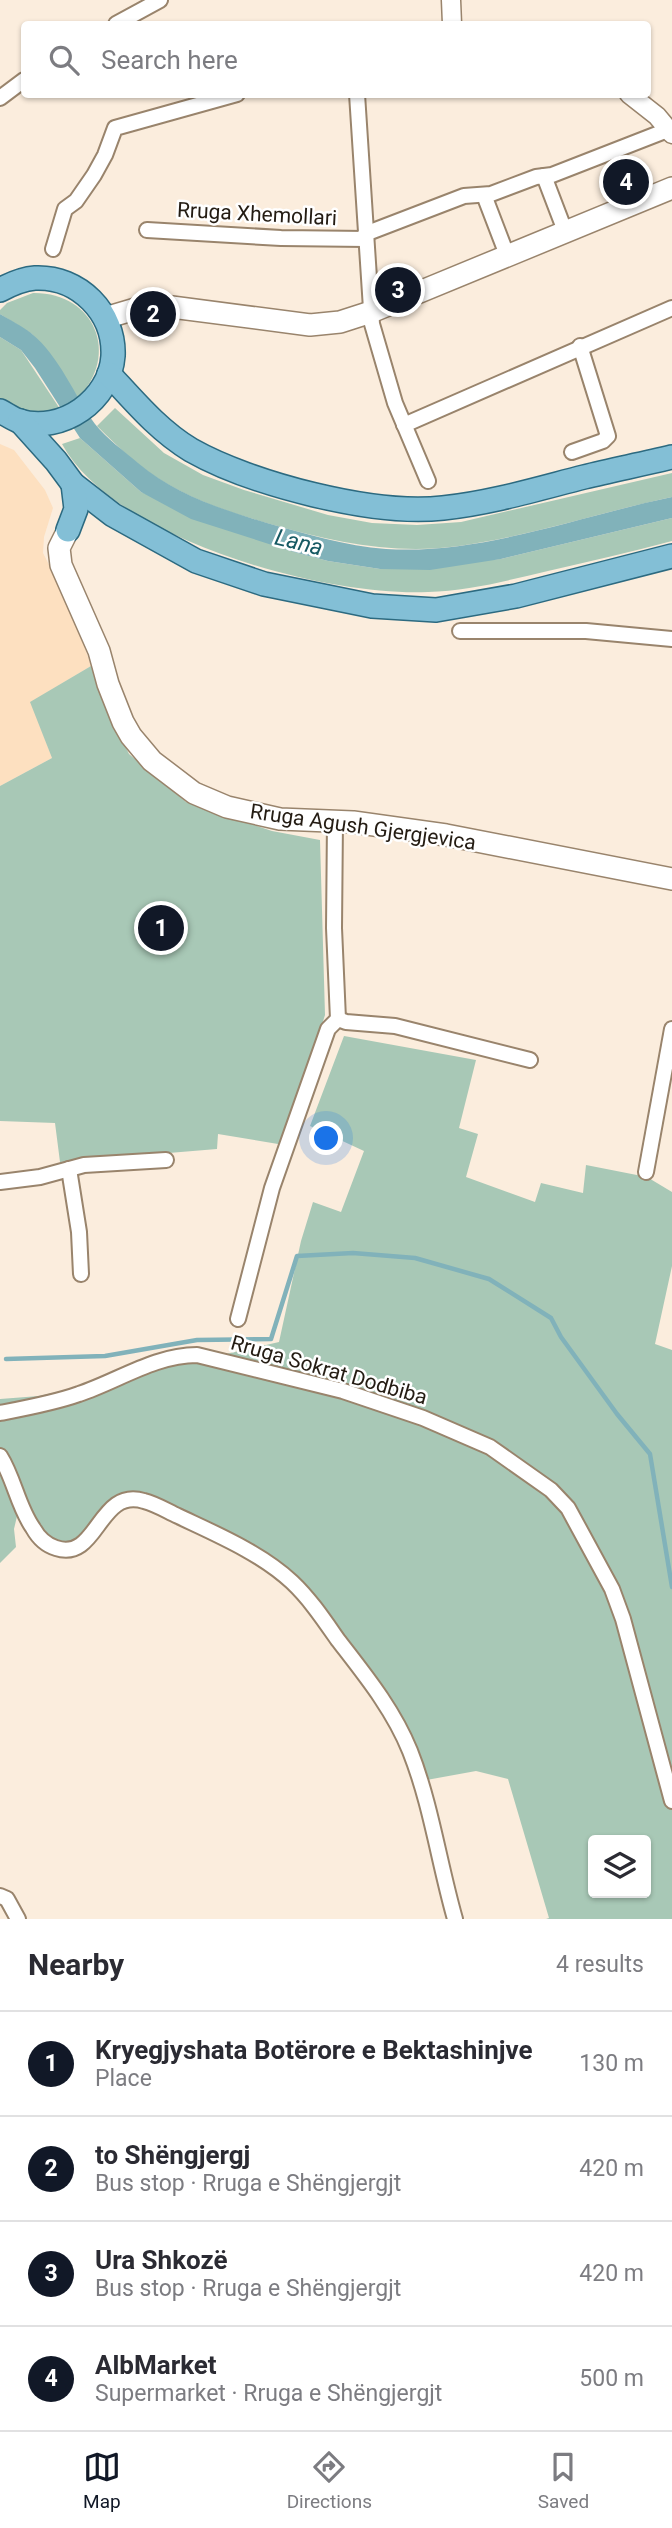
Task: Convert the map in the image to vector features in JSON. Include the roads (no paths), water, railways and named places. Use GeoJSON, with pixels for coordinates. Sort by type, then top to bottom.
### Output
{"type":"FeatureCollection","features":[{"type":"Feature","properties":{"kind":"main road"},"geometry":{"type":"LineString","coordinates":[[105,318],[142,307],[164,306],[302,325],[347,321],[672,188]]}},
{"type":"Feature","properties":{"kind":"main road"},"geometry":{"type":"LineString","coordinates":[[6,279],[52,278],[69,283],[89,297],[105,318],[113,356],[109,374],[96,397],[75,415],[49,423],[10,416]]}},
{"type":"Feature","properties":{"kind":"main road"},"geometry":{"type":"LineString","coordinates":[[109,374],[155,423],[191,449],[236,470],[289,488],[357,504],[402,509],[441,508],[522,493],[672,457]]}},
{"type":"Feature","properties":{"kind":"main road"},"geometry":{"type":"LineString","coordinates":[[10,416],[56,461],[74,484],[113,515],[196,561],[263,583],[372,606],[414,610],[459,608],[672,556]]}},
{"type":"Feature","properties":{"kind":"main road"},"geometry":{"type":"LineString","coordinates":[[68,530],[76,509],[74,484]]}},
{"type":"Feature","properties":{"kind":"main road"},"geometry":{"type":"LineString","coordinates":[[68,530],[91,519],[113,515]]}},
{"type":"Feature","properties":{"kind":"main road","name":"Rruga Agush Gjergjevica"},"geometry":{"type":"LineString","coordinates":[[68,530],[59,548],[61,565],[99,651],[114,703],[127,729],[140,748],[179,783],[209,801],[280,819],[335,821],[446,835],[672,879]]}},
{"type":"Feature","properties":{"kind":"street"},"geometry":{"type":"LineString","coordinates":[[122,21],[160,0]]}},
{"type":"Feature","properties":{"kind":"street"},"geometry":{"type":"LineString","coordinates":[[451,0],[452,21]]}},
{"type":"Feature","properties":{"kind":"street"},"geometry":{"type":"LineString","coordinates":[[0,98],[21,82]]}},
{"type":"Feature","properties":{"kind":"street"},"geometry":{"type":"LineString","coordinates":[[53,249],[65,209],[76,201],[94,175],[115,128],[223,98]]}},
{"type":"Feature","properties":{"kind":"street","name":"Rruga Xhemollari"},"geometry":{"type":"LineString","coordinates":[[357,98],[371,312],[387,379],[428,481]]}},
{"type":"Feature","properties":{"kind":"street"},"geometry":{"type":"LineString","coordinates":[[365,237],[464,196],[484,195],[671,131],[634,98]]}},
{"type":"Feature","properties":{"kind":"street"},"geometry":{"type":"LineString","coordinates":[[544,176],[565,231]]}},
{"type":"Feature","properties":{"kind":"street"},"geometry":{"type":"LineString","coordinates":[[484,195],[507,255]]}},
{"type":"Feature","properties":{"kind":"street","name":"Rruga Xhemollari"},"geometry":{"type":"LineString","coordinates":[[147,230],[281,238],[365,237]]}},
{"type":"Feature","properties":{"kind":"street"},"geometry":{"type":"LineString","coordinates":[[404,425],[672,308]]}},
{"type":"Feature","properties":{"kind":"street"},"geometry":{"type":"LineString","coordinates":[[572,452],[603,441],[608,436],[580,346]]}},
{"type":"Feature","properties":{"kind":"street"},"geometry":{"type":"LineString","coordinates":[[460,631],[586,631],[672,639]]}},
{"type":"Feature","properties":{"kind":"street"},"geometry":{"type":"LineString","coordinates":[[238,1319],[272,1188],[328,1029],[338,1019],[334,928],[335,821]]}},
{"type":"Feature","properties":{"kind":"street"},"geometry":{"type":"LineString","coordinates":[[338,1019],[395,1026],[530,1059]]}},
{"type":"Feature","properties":{"kind":"street"},"geometry":{"type":"LineString","coordinates":[[646,1172],[672,1030]]}},
{"type":"Feature","properties":{"kind":"street"},"geometry":{"type":"LineString","coordinates":[[0,1182],[40,1177],[84,1164],[166,1160]]}},
{"type":"Feature","properties":{"kind":"street"},"geometry":{"type":"LineString","coordinates":[[69,1169],[79,1232],[80,1274]]}},
{"type":"Feature","properties":{"kind":"street","name":"Rruga Sokrat Dodbiba"},"geometry":{"type":"LineString","coordinates":[[0,1413],[77,1395],[162,1359],[197,1355],[343,1391],[423,1418],[490,1447],[551,1490],[568,1508],[592,1548],[623,1619],[672,1801]]}},
{"type":"Feature","properties":{"kind":"street"},"geometry":{"type":"LineString","coordinates":[[0,1456],[31,1526],[41,1539],[51,1546],[74,1550],[84,1544],[116,1503],[136,1499],[199,1525],[275,1568],[292,1581],[375,1689],[400,1727],[421,1781],[455,1919]]}},
{"type":"Feature","properties":{"kind":"street"},"geometry":{"type":"LineString","coordinates":[[0,1896],[7,1899],[18,1919]]}},
{"type":"Feature","properties":{"kind":"water","name":"Lana"},"geometry":{"type":"Polygon","coordinates":[[[0,314],[27,330],[41,343],[95,424],[138,463],[183,492],[267,523],[356,545],[386,549],[422,549],[494,540],[672,497],[672,518],[501,559],[430,570],[380,569],[297,553],[191,519],[141,492],[80,438],[21,350],[0,337],[0,314]]]}},
{"type":"Feature","properties":{"kind":"waterway"},"geometry":{"type":"LineString","coordinates":[[6,1359],[105,1356],[197,1340],[271,1339],[297,1256],[353,1253],[415,1258],[489,1279],[551,1318],[561,1337],[617,1414],[650,1454],[672,1587]]}},
{"type":"Feature","properties":{"kind":"place","name":"AlbMarket"},"geometry":{"type":"Point","coordinates":[626,182]}},
{"type":"Feature","properties":{"kind":"place","name":"Ura Shkozë"},"geometry":{"type":"Point","coordinates":[398,290]}},
{"type":"Feature","properties":{"kind":"place","name":"to Shëngjergj"},"geometry":{"type":"Point","coordinates":[153,314]}},
{"type":"Feature","properties":{"kind":"place","name":"Kryegjyshata Botërore e Bektashinjve"},"geometry":{"type":"Point","coordinates":[161,928]}}]}
